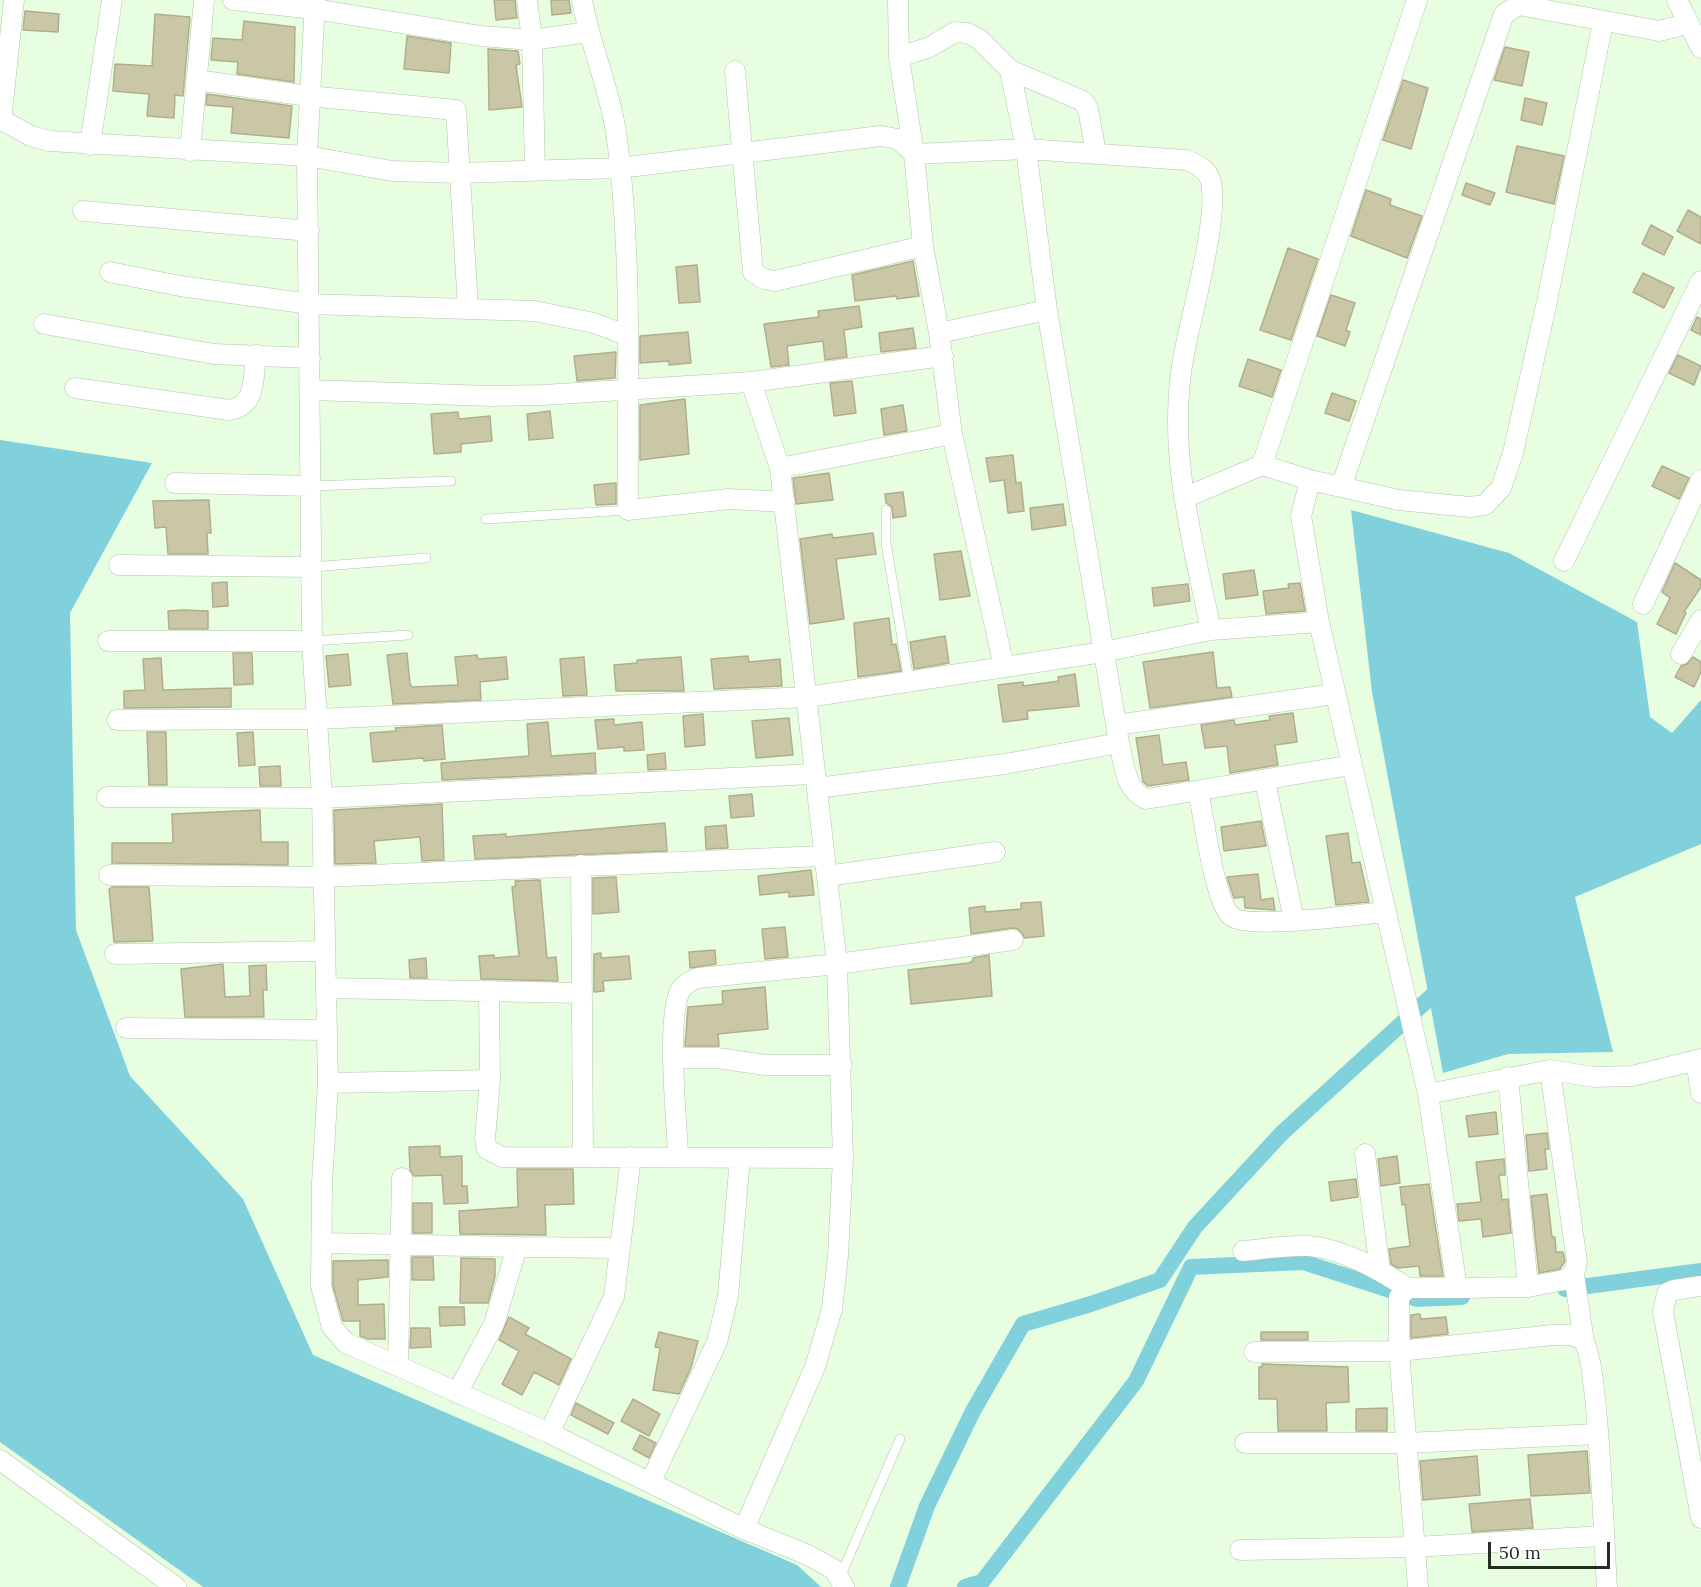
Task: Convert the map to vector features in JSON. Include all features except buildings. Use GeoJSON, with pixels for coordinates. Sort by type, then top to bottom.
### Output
{"type":"FeatureCollection","features":[{"type":"Feature","properties":{"kind":"street"},"geometry":{"type":"LineString","coordinates":[[14,0],[1,120],[31,136],[90,145],[307,156],[392,171],[458,173],[620,168],[881,136],[898,139],[914,154],[1026,149],[1186,160],[1201,166],[1209,178],[1212,216],[1183,357],[1177,413],[1184,498],[1211,630]]}},
{"type":"Feature","properties":{"kind":"street"},"geometry":{"type":"LineString","coordinates":[[90,145],[112,0]]}},
{"type":"Feature","properties":{"kind":"street"},"geometry":{"type":"LineString","coordinates":[[190,151],[204,0]]}},
{"type":"Feature","properties":{"kind":"street"},"geometry":{"type":"LineString","coordinates":[[233,0],[314,4],[481,36],[532,40],[588,32]]}},
{"type":"Feature","properties":{"kind":"street"},"geometry":{"type":"LineString","coordinates":[[527,0],[532,40],[535,171]]}},
{"type":"Feature","properties":{"kind":"street"},"geometry":{"type":"LineString","coordinates":[[582,0],[588,32],[611,111],[620,168],[624,223],[628,510],[729,499],[785,502]]}},
{"type":"Feature","properties":{"kind":"street"},"geometry":{"type":"LineString","coordinates":[[898,0],[899,57],[914,154],[923,246],[943,356],[952,434],[1004,667]]}},
{"type":"Feature","properties":{"kind":"street"},"geometry":{"type":"LineString","coordinates":[[1262,465],[1417,0]]}},
{"type":"Feature","properties":{"kind":"street"},"geometry":{"type":"LineString","coordinates":[[1677,0],[1696,36]]}},
{"type":"Feature","properties":{"kind":"street"},"geometry":{"type":"LineString","coordinates":[[1341,487],[1504,14],[1513,3],[1603,22],[1696,36]]}},
{"type":"Feature","properties":{"kind":"street"},"geometry":{"type":"LineString","coordinates":[[314,4],[307,156],[312,641],[322,798],[328,1083],[322,1183],[321,1286],[332,1327],[346,1343],[549,1433],[744,1529],[808,1555],[835,1570],[842,1582]]}},
{"type":"Feature","properties":{"kind":"street"},"geometry":{"type":"LineString","coordinates":[[1184,498],[1262,465],[1310,480],[1399,500],[1470,507],[1485,505],[1502,488],[1514,453],[1546,306],[1603,22]]}},
{"type":"Feature","properties":{"kind":"street"},"geometry":{"type":"LineString","coordinates":[[899,57],[930,47],[956,32],[967,33],[979,39],[1010,70],[1083,101],[1088,109],[1096,153]]}},
{"type":"Feature","properties":{"kind":"street"},"geometry":{"type":"LineString","coordinates":[[1010,70],[1026,149],[1047,310],[1103,652],[1130,785],[1137,796],[1146,799],[1352,765]]}},
{"type":"Feature","properties":{"kind":"street"},"geometry":{"type":"LineString","coordinates":[[735,71],[753,272],[764,279],[775,281],[923,246]]}},
{"type":"Feature","properties":{"kind":"street"},"geometry":{"type":"LineString","coordinates":[[197,80],[308,96],[456,110],[458,173],[468,308]]}},
{"type":"Feature","properties":{"kind":"street"},"geometry":{"type":"LineString","coordinates":[[84,211],[309,231]]}},
{"type":"Feature","properties":{"kind":"street"},"geometry":{"type":"LineString","coordinates":[[110,272],[180,286],[310,303],[468,308],[561,315],[626,335]]}},
{"type":"Feature","properties":{"kind":"street"},"geometry":{"type":"LineString","coordinates":[[1564,561],[1701,281]]}},
{"type":"Feature","properties":{"kind":"street"},"geometry":{"type":"LineString","coordinates":[[939,333],[1047,310]]}},
{"type":"Feature","properties":{"kind":"street"},"geometry":{"type":"LineString","coordinates":[[44,324],[184,350],[310,358]]}},
{"type":"Feature","properties":{"kind":"street"},"geometry":{"type":"LineString","coordinates":[[75,388],[229,410],[238,409],[246,404],[252,394],[256,355]]}},
{"type":"Feature","properties":{"kind":"street"},"geometry":{"type":"LineString","coordinates":[[311,390],[490,396],[627,389],[751,382],[943,356]]}},
{"type":"Feature","properties":{"kind":"street"},"geometry":{"type":"LineString","coordinates":[[744,1529],[815,1367],[832,1309],[838,1256],[843,1158],[842,1065],[837,964],[828,876],[823,856],[808,697],[785,502],[780,468],[751,382]]}},
{"type":"Feature","properties":{"kind":"street"},"geometry":{"type":"LineString","coordinates":[[780,468],[952,434]]}},
{"type":"Feature","properties":{"kind":"street"},"geometry":{"type":"LineString","coordinates":[[1310,480],[1301,516],[1319,622],[1428,1094],[1457,1288]]}},
{"type":"Feature","properties":{"kind":"street"},"geometry":{"type":"LineString","coordinates":[[1643,604],[1701,480]]}},
{"type":"Feature","properties":{"kind":"street"},"geometry":{"type":"LineString","coordinates":[[175,483],[312,486]]}},
{"type":"Feature","properties":{"kind":"street"},"geometry":{"type":"LineString","coordinates":[[119,565],[312,567]]}},
{"type":"Feature","properties":{"kind":"street"},"geometry":{"type":"LineString","coordinates":[[1681,654],[1701,620]]}},
{"type":"Feature","properties":{"kind":"street"},"geometry":{"type":"LineString","coordinates":[[117,720],[317,719],[808,697],[1103,652],[1211,630],[1319,622]]}},
{"type":"Feature","properties":{"kind":"street"},"geometry":{"type":"LineString","coordinates":[[108,641],[312,641]]}},
{"type":"Feature","properties":{"kind":"street"},"geometry":{"type":"LineString","coordinates":[[107,797],[322,798],[815,781],[1005,765],[1118,734],[1335,694]]}},
{"type":"Feature","properties":{"kind":"street"},"geometry":{"type":"LineString","coordinates":[[1265,781],[1294,920]]}},
{"type":"Feature","properties":{"kind":"street"},"geometry":{"type":"LineString","coordinates":[[1198,790],[1221,900],[1231,916],[1240,921],[1252,922],[1386,912]]}},
{"type":"Feature","properties":{"kind":"street"},"geometry":{"type":"LineString","coordinates":[[828,876],[994,852]]}},
{"type":"Feature","properties":{"kind":"street"},"geometry":{"type":"LineString","coordinates":[[109,875],[323,877],[823,856]]}},
{"type":"Feature","properties":{"kind":"street"},"geometry":{"type":"LineString","coordinates":[[581,865],[583,1157]]}},
{"type":"Feature","properties":{"kind":"street"},"geometry":{"type":"LineString","coordinates":[[678,1156],[674,1058],[676,1005],[681,989],[688,982],[698,978],[837,964],[1013,940]]}},
{"type":"Feature","properties":{"kind":"street"},"geometry":{"type":"LineString","coordinates":[[115,954],[325,951]]}},
{"type":"Feature","properties":{"kind":"street"},"geometry":{"type":"LineString","coordinates":[[326,988],[581,993]]}},
{"type":"Feature","properties":{"kind":"street"},"geometry":{"type":"LineString","coordinates":[[489,991],[490,1080],[485,1139],[487,1149],[502,1157],[843,1158]]}},
{"type":"Feature","properties":{"kind":"street"},"geometry":{"type":"LineString","coordinates":[[126,1028],[327,1030]]}},
{"type":"Feature","properties":{"kind":"street"},"geometry":{"type":"LineString","coordinates":[[674,1058],[717,1058],[765,1065],[842,1065]]}},
{"type":"Feature","properties":{"kind":"street"},"geometry":{"type":"LineString","coordinates":[[1428,1094],[1550,1070],[1594,1077],[1632,1076],[1698,1060],[1701,1093]]}},
{"type":"Feature","properties":{"kind":"street"},"geometry":{"type":"LineString","coordinates":[[1550,1070],[1576,1249],[1574,1274],[1584,1342],[1590,1357],[1598,1434],[1602,1536],[1607,1587]]}},
{"type":"Feature","properties":{"kind":"street"},"geometry":{"type":"LineString","coordinates":[[1508,1077],[1528,1287]]}},
{"type":"Feature","properties":{"kind":"street"},"geometry":{"type":"LineString","coordinates":[[328,1083],[490,1080]]}},
{"type":"Feature","properties":{"kind":"street"},"geometry":{"type":"LineString","coordinates":[[1365,1154],[1380,1271]]}},
{"type":"Feature","properties":{"kind":"street"},"geometry":{"type":"LineString","coordinates":[[549,1433],[614,1297],[631,1157]]}},
{"type":"Feature","properties":{"kind":"street"},"geometry":{"type":"LineString","coordinates":[[650,1483],[717,1342],[728,1296],[740,1158]]}},
{"type":"Feature","properties":{"kind":"street"},"geometry":{"type":"LineString","coordinates":[[398,1366],[402,1178]]}},
{"type":"Feature","properties":{"kind":"street"},"geometry":{"type":"LineString","coordinates":[[322,1243],[620,1248]]}},
{"type":"Feature","properties":{"kind":"street"},"geometry":{"type":"LineString","coordinates":[[1243,1251],[1310,1246],[1328,1250],[1380,1271],[1403,1292],[1457,1288],[1528,1287],[1564,1280],[1574,1274]]}},
{"type":"Feature","properties":{"kind":"street"},"geometry":{"type":"LineString","coordinates":[[457,1393],[494,1324],[517,1247]]}},
{"type":"Feature","properties":{"kind":"street"},"geometry":{"type":"LineString","coordinates":[[1701,1286],[1667,1293],[1662,1312],[1701,1518]]}},
{"type":"Feature","properties":{"kind":"street"},"geometry":{"type":"LineString","coordinates":[[1403,1292],[1399,1351],[1418,1587]]}},
{"type":"Feature","properties":{"kind":"street"},"geometry":{"type":"LineString","coordinates":[[1254,1352],[1399,1351],[1552,1335],[1575,1335],[1584,1342]]}},
{"type":"Feature","properties":{"kind":"street"},"geometry":{"type":"LineString","coordinates":[[1245,1443],[1406,1443],[1598,1434]]}},
{"type":"Feature","properties":{"kind":"street"},"geometry":{"type":"LineString","coordinates":[[0,1460],[176,1587]]}},
{"type":"Feature","properties":{"kind":"street"},"geometry":{"type":"LineString","coordinates":[[1240,1550],[1415,1547],[1602,1536]]}},
{"type":"Feature","properties":{"kind":"lane"},"geometry":{"type":"LineString","coordinates":[[312,486],[451,481]]}},
{"type":"Feature","properties":{"kind":"lane"},"geometry":{"type":"LineString","coordinates":[[486,519],[628,510]]}},
{"type":"Feature","properties":{"kind":"lane"},"geometry":{"type":"LineString","coordinates":[[886,510],[886,543],[909,680]]}},
{"type":"Feature","properties":{"kind":"lane"},"geometry":{"type":"LineString","coordinates":[[312,567],[426,558]]}},
{"type":"Feature","properties":{"kind":"lane"},"geometry":{"type":"LineString","coordinates":[[312,641],[408,635]]}},
{"type":"Feature","properties":{"kind":"lane"},"geometry":{"type":"LineString","coordinates":[[842,1582],[900,1439]]}},
{"type":"Feature","properties":{"kind":"water"},"geometry":{"type":"Polygon","coordinates":[[[0,440],[152,463],[70,613],[76,930],[130,1076],[243,1199],[313,1355],[797,1565],[821,1587],[203,1587],[0,1442],[0,440]]]}},
{"type":"Feature","properties":{"kind":"water"},"geometry":{"type":"Polygon","coordinates":[[[1351,510],[1509,553],[1637,622],[1650,717],[1672,733],[1701,700],[1701,844],[1575,897],[1613,1052],[1508,1054],[1443,1073],[1372,692],[1351,510]]]}},
{"type":"Feature","properties":{"kind":"waterway"},"geometry":{"type":"LineString","coordinates":[[898,1587],[927,1506],[973,1411],[1023,1324],[1160,1280],[1195,1227],[1282,1133],[1445,984]]}},
{"type":"Feature","properties":{"kind":"waterway"},"geometry":{"type":"LineString","coordinates":[[965,1587],[982,1582],[1136,1381],[1191,1267],[1303,1262],[1417,1299],[1462,1297]]}},
{"type":"Feature","properties":{"kind":"waterway"},"geometry":{"type":"LineString","coordinates":[[1565,1289],[1701,1271]]}}]}
